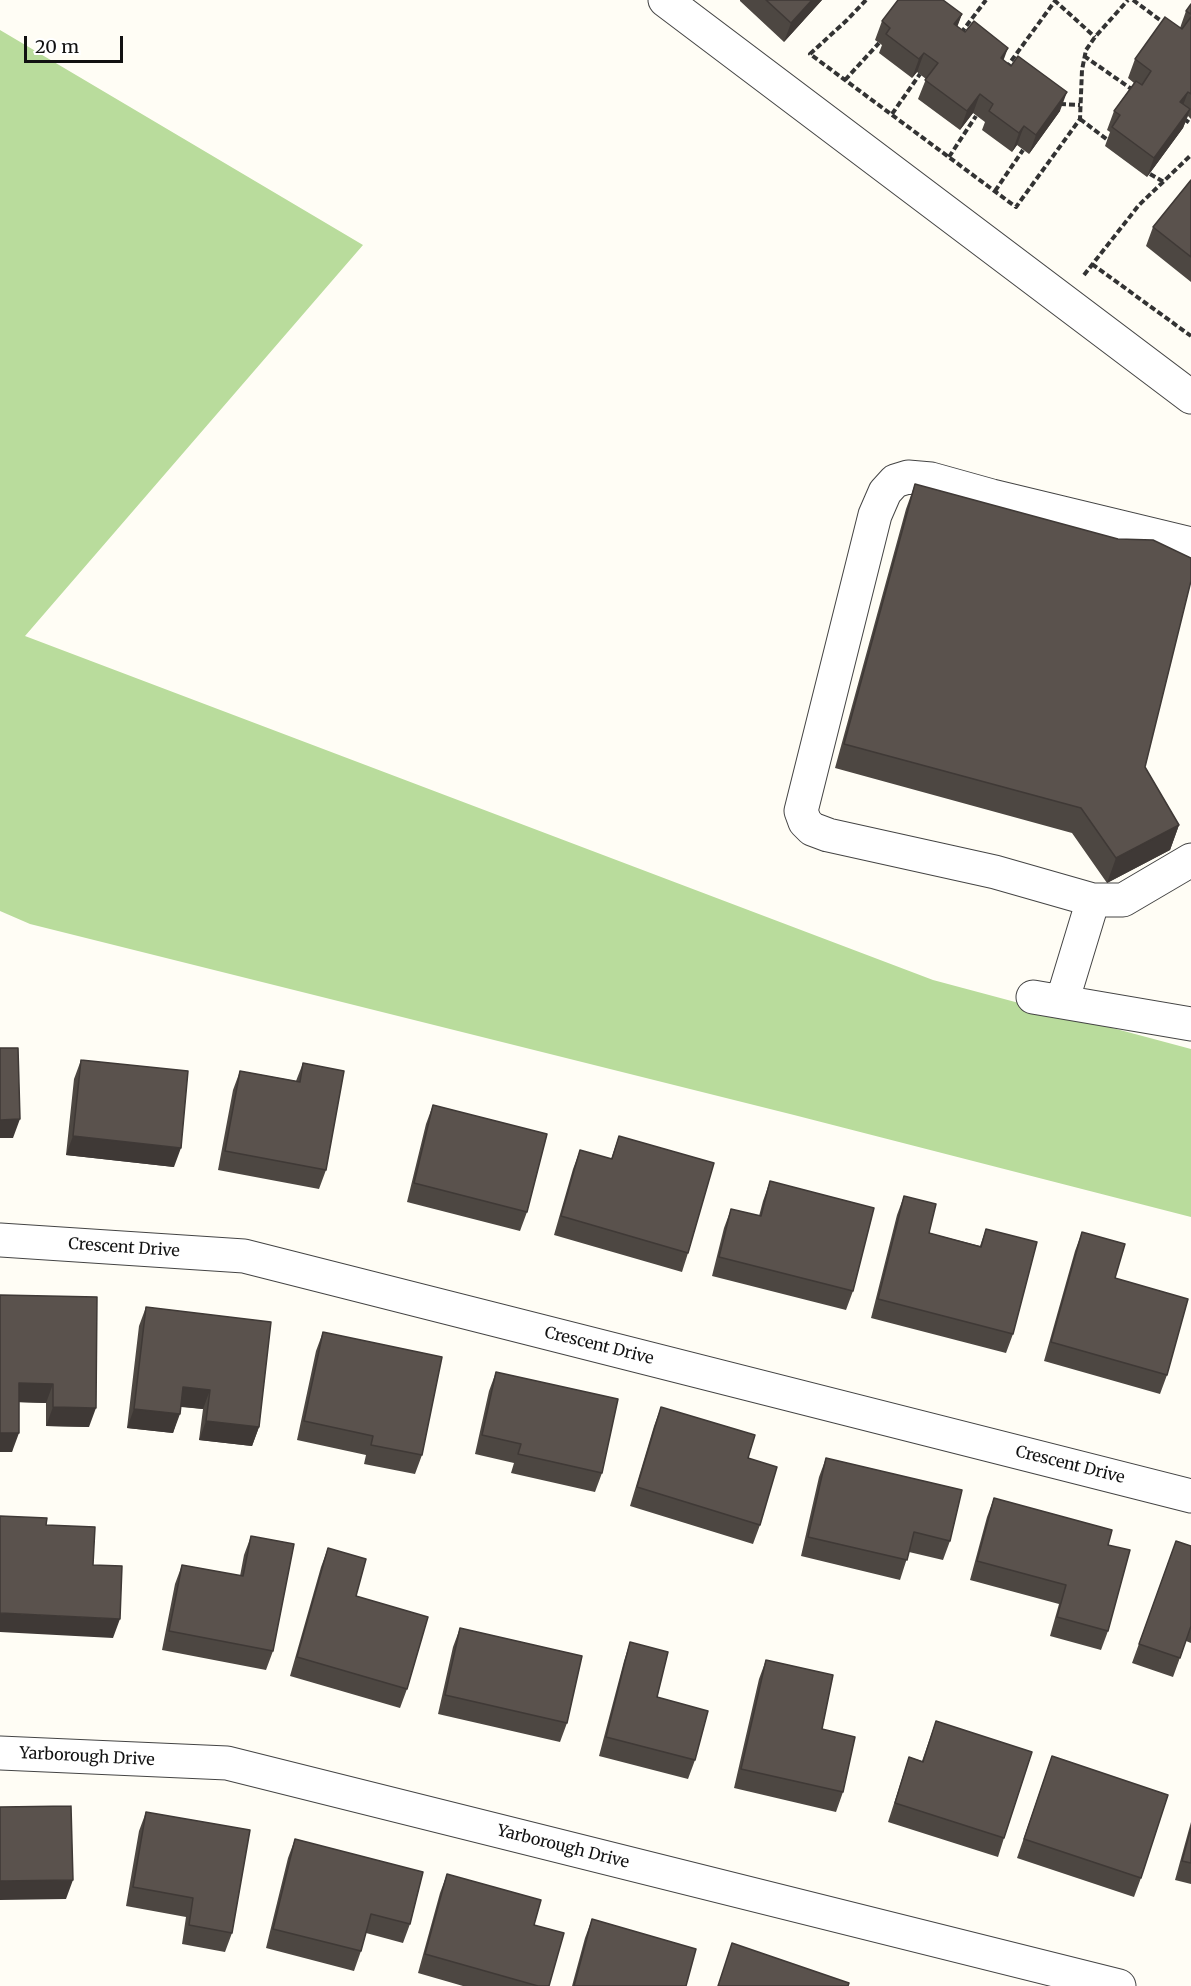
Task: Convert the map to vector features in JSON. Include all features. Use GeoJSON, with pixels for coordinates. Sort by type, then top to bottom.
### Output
{"type":"FeatureCollection","features":[{"type":"Feature","properties":{"kind":"street"},"geometry":{"type":"LineString","coordinates":[[665,0],[1191,397]]}},
{"type":"Feature","properties":{"kind":"street"},"geometry":{"type":"LineString","coordinates":[[1191,544],[931,479],[908,477],[896,481],[885,492],[875,515],[801,811],[805,822],[812,829],[828,835],[995,872],[1093,900],[1123,900],[1191,860]]}},
{"type":"Feature","properties":{"kind":"street"},"geometry":{"type":"LineString","coordinates":[[1093,900],[1048,1000],[1191,1024]]}},
{"type":"Feature","properties":{"kind":"street","name":"Crescent Drive"},"geometry":{"type":"LineString","coordinates":[[0,1240],[244,1256],[1191,1496]]}},
{"type":"Feature","properties":{"kind":"street","name":"Yarborough Drive"},"geometry":{"type":"LineString","coordinates":[[0,1753],[227,1763],[1119,1986]]}},
{"type":"Feature","properties":{"kind":"path"},"geometry":{"type":"LineString","coordinates":[[866,0],[810,54],[1016,207],[1080,119],[1084,56],[1095,37],[1128,0]]}},
{"type":"Feature","properties":{"kind":"path"},"geometry":{"type":"LineString","coordinates":[[958,37],[986,0]]}},
{"type":"Feature","properties":{"kind":"path"},"geometry":{"type":"LineString","coordinates":[[1133,0],[1166,25]]}},
{"type":"Feature","properties":{"kind":"path"},"geometry":{"type":"LineString","coordinates":[[1004,71],[1054,1],[1095,37]]}},
{"type":"Feature","properties":{"kind":"path"},"geometry":{"type":"LineString","coordinates":[[844,80],[879,43]]}},
{"type":"Feature","properties":{"kind":"path"},"geometry":{"type":"LineString","coordinates":[[1084,56],[1141,96]]}},
{"type":"Feature","properties":{"kind":"path"},"geometry":{"type":"LineString","coordinates":[[892,114],[920,74]]}},
{"type":"Feature","properties":{"kind":"path"},"geometry":{"type":"LineString","coordinates":[[1056,109],[1059,104],[1064,103],[1080,105]]}},
{"type":"Feature","properties":{"kind":"path"},"geometry":{"type":"LineString","coordinates":[[1178,115],[1191,124]]}},
{"type":"Feature","properties":{"kind":"path"},"geometry":{"type":"LineString","coordinates":[[949,157],[976,116]]}},
{"type":"Feature","properties":{"kind":"path"},"geometry":{"type":"LineString","coordinates":[[1080,119],[1109,141]]}},
{"type":"Feature","properties":{"kind":"path"},"geometry":{"type":"LineString","coordinates":[[995,191],[1023,150]]}},
{"type":"Feature","properties":{"kind":"path"},"geometry":{"type":"LineString","coordinates":[[1064,301],[1139,205],[1191,156]]}},
{"type":"Feature","properties":{"kind":"path"},"geometry":{"type":"LineString","coordinates":[[1150,174],[1164,182]]}},
{"type":"Feature","properties":{"kind":"path"},"geometry":{"type":"LineString","coordinates":[[1092,264],[1191,336]]}},
{"type":"Feature","properties":{"kind":"green space"},"geometry":{"type":"Polygon","coordinates":[[[0,30],[363,245],[25,636],[933,980],[1191,1049],[1191,1217],[30,924],[0,911],[0,30]]]}},
{"type":"Feature","properties":{"kind":"building"},"geometry":{"type":"Polygon","coordinates":[[[766,0],[812,0],[791,23],[766,0]]]}},
{"type":"Feature","properties":{"kind":"building"},"geometry":{"type":"Polygon","coordinates":[[[898,0],[943,0],[962,14],[954,24],[965,32],[974,21],[1008,48],[1001,58],[1011,66],[1018,56],[1067,92],[1036,135],[1024,126],[1019,133],[989,111],[993,104],[980,94],[967,111],[925,80],[938,63],[924,53],[919,59],[886,34],[890,28],[882,21],[898,0]]]}},
{"type":"Feature","properties":{"kind":"building"},"geometry":{"type":"Polygon","coordinates":[[[1191,4],[1191,14],[1186,11],[1191,4]]]}},
{"type":"Feature","properties":{"kind":"building"},"geometry":{"type":"Polygon","coordinates":[[[1165,17],[1182,29],[1191,17],[1191,94],[1188,92],[1180,102],[1190,109],[1154,158],[1112,127],[1120,115],[1114,111],[1136,81],[1142,85],[1151,71],[1135,59],[1165,17]]]}},
{"type":"Feature","properties":{"kind":"building"},"geometry":{"type":"Polygon","coordinates":[[[1191,180],[1191,257],[1153,227],[1191,180]]]}},
{"type":"Feature","properties":{"kind":"building"},"geometry":{"type":"Polygon","coordinates":[[[915,484],[1118,539],[1153,540],[1191,558],[1191,581],[1145,767],[1179,825],[1116,858],[1081,808],[844,744],[915,484]]]}},
{"type":"Feature","properties":{"kind":"building"},"geometry":{"type":"Polygon","coordinates":[[[0,1048],[18,1048],[20,1119],[0,1120],[0,1048]]]}},
{"type":"Feature","properties":{"kind":"building"},"geometry":{"type":"Polygon","coordinates":[[[81,1060],[188,1071],[181,1148],[73,1136],[81,1060]]]}},
{"type":"Feature","properties":{"kind":"building"},"geometry":{"type":"Polygon","coordinates":[[[303,1063],[344,1071],[326,1170],[225,1151],[240,1071],[300,1082],[303,1063]]]}},
{"type":"Feature","properties":{"kind":"building"},"geometry":{"type":"Polygon","coordinates":[[[433,1105],[547,1134],[527,1212],[414,1183],[433,1105]]]}},
{"type":"Feature","properties":{"kind":"building"},"geometry":{"type":"Polygon","coordinates":[[[619,1136],[714,1163],[688,1253],[561,1216],[580,1150],[612,1159],[619,1136]]]}},
{"type":"Feature","properties":{"kind":"building"},"geometry":{"type":"Polygon","coordinates":[[[770,1181],[874,1208],[853,1291],[719,1257],[731,1209],[761,1216],[770,1181]]]}},
{"type":"Feature","properties":{"kind":"building"},"geometry":{"type":"Polygon","coordinates":[[[904,1196],[936,1204],[929,1233],[981,1247],[986,1229],[1037,1242],[1013,1334],[878,1299],[904,1196]]]}},
{"type":"Feature","properties":{"kind":"building"},"geometry":{"type":"Polygon","coordinates":[[[1082,1232],[1125,1244],[1115,1278],[1188,1299],[1167,1375],[1051,1342],[1082,1232]]]}},
{"type":"Feature","properties":{"kind":"building"},"geometry":{"type":"Polygon","coordinates":[[[0,1295],[97,1297],[96,1408],[53,1407],[53,1384],[19,1383],[19,1433],[0,1433],[0,1295]]]}},
{"type":"Feature","properties":{"kind":"building"},"geometry":{"type":"Polygon","coordinates":[[[146,1307],[271,1322],[259,1427],[206,1421],[210,1390],[183,1387],[180,1414],[134,1409],[146,1307]]]}},
{"type":"Feature","properties":{"kind":"building"},"geometry":{"type":"Polygon","coordinates":[[[323,1332],[442,1357],[422,1455],[371,1445],[373,1436],[304,1421],[323,1332]]]}},
{"type":"Feature","properties":{"kind":"building"},"geometry":{"type":"Polygon","coordinates":[[[496,1372],[618,1399],[602,1473],[518,1454],[521,1444],[482,1435],[496,1372]]]}},
{"type":"Feature","properties":{"kind":"building"},"geometry":{"type":"Polygon","coordinates":[[[661,1407],[755,1435],[748,1458],[777,1467],[760,1525],[637,1487],[661,1407]]]}},
{"type":"Feature","properties":{"kind":"building"},"geometry":{"type":"Polygon","coordinates":[[[826,1458],[962,1490],[950,1541],[914,1532],[907,1560],[808,1537],[826,1458]]]}},
{"type":"Feature","properties":{"kind":"building"},"geometry":{"type":"Polygon","coordinates":[[[994,1498],[1112,1530],[1108,1545],[1130,1550],[1108,1631],[1057,1617],[1066,1585],[977,1561],[994,1498]]]}},
{"type":"Feature","properties":{"kind":"building"},"geometry":{"type":"Polygon","coordinates":[[[0,1516],[47,1518],[46,1525],[95,1527],[93,1565],[122,1566],[120,1619],[0,1613],[0,1516]]]}},
{"type":"Feature","properties":{"kind":"building"},"geometry":{"type":"Polygon","coordinates":[[[251,1536],[294,1544],[273,1651],[169,1631],[182,1565],[243,1576],[251,1536]]]}},
{"type":"Feature","properties":{"kind":"building"},"geometry":{"type":"Polygon","coordinates":[[[1176,1541],[1191,1546],[1191,1626],[1180,1658],[1139,1644],[1176,1541]]]}},
{"type":"Feature","properties":{"kind":"building"},"geometry":{"type":"Polygon","coordinates":[[[328,1548],[366,1559],[356,1596],[428,1617],[407,1689],[297,1657],[328,1548]]]}},
{"type":"Feature","properties":{"kind":"building"},"geometry":{"type":"Polygon","coordinates":[[[460,1628],[582,1656],[567,1723],[445,1695],[460,1628]]]}},
{"type":"Feature","properties":{"kind":"building"},"geometry":{"type":"Polygon","coordinates":[[[630,1642],[668,1652],[657,1697],[708,1711],[695,1760],[606,1737],[630,1642]]]}},
{"type":"Feature","properties":{"kind":"building"},"geometry":{"type":"Polygon","coordinates":[[[766,1660],[833,1675],[822,1729],[855,1737],[843,1792],[741,1769],[766,1660]]]}},
{"type":"Feature","properties":{"kind":"building"},"geometry":{"type":"Polygon","coordinates":[[[936,1721],[1032,1752],[1004,1838],[895,1803],[909,1757],[923,1762],[936,1721]]]}},
{"type":"Feature","properties":{"kind":"building"},"geometry":{"type":"Polygon","coordinates":[[[1052,1756],[1168,1795],[1141,1878],[1024,1839],[1052,1756]]]}},
{"type":"Feature","properties":{"kind":"building"},"geometry":{"type":"Polygon","coordinates":[[[71,1806],[73,1880],[0,1881],[0,1807],[71,1806]]]}},
{"type":"Feature","properties":{"kind":"building"},"geometry":{"type":"Polygon","coordinates":[[[146,1812],[250,1830],[232,1933],[189,1925],[193,1898],[133,1887],[146,1812]]]}},
{"type":"Feature","properties":{"kind":"building"},"geometry":{"type":"Polygon","coordinates":[[[1191,1828],[1191,1863],[1182,1861],[1191,1828]]]}},
{"type":"Feature","properties":{"kind":"building"},"geometry":{"type":"Polygon","coordinates":[[[295,1839],[423,1872],[410,1924],[371,1914],[361,1951],[273,1929],[295,1839]]]}},
{"type":"Feature","properties":{"kind":"building"},"geometry":{"type":"Polygon","coordinates":[[[447,1874],[541,1900],[534,1925],[564,1933],[549,1986],[538,1986],[425,1954],[447,1874]]]}},
{"type":"Feature","properties":{"kind":"building"},"geometry":{"type":"Polygon","coordinates":[[[592,1919],[696,1949],[686,1986],[574,1986],[592,1919]]]}},
{"type":"Feature","properties":{"kind":"building"},"geometry":{"type":"Polygon","coordinates":[[[732,1943],[849,1983],[848,1986],[718,1986],[732,1943]]]}}]}
